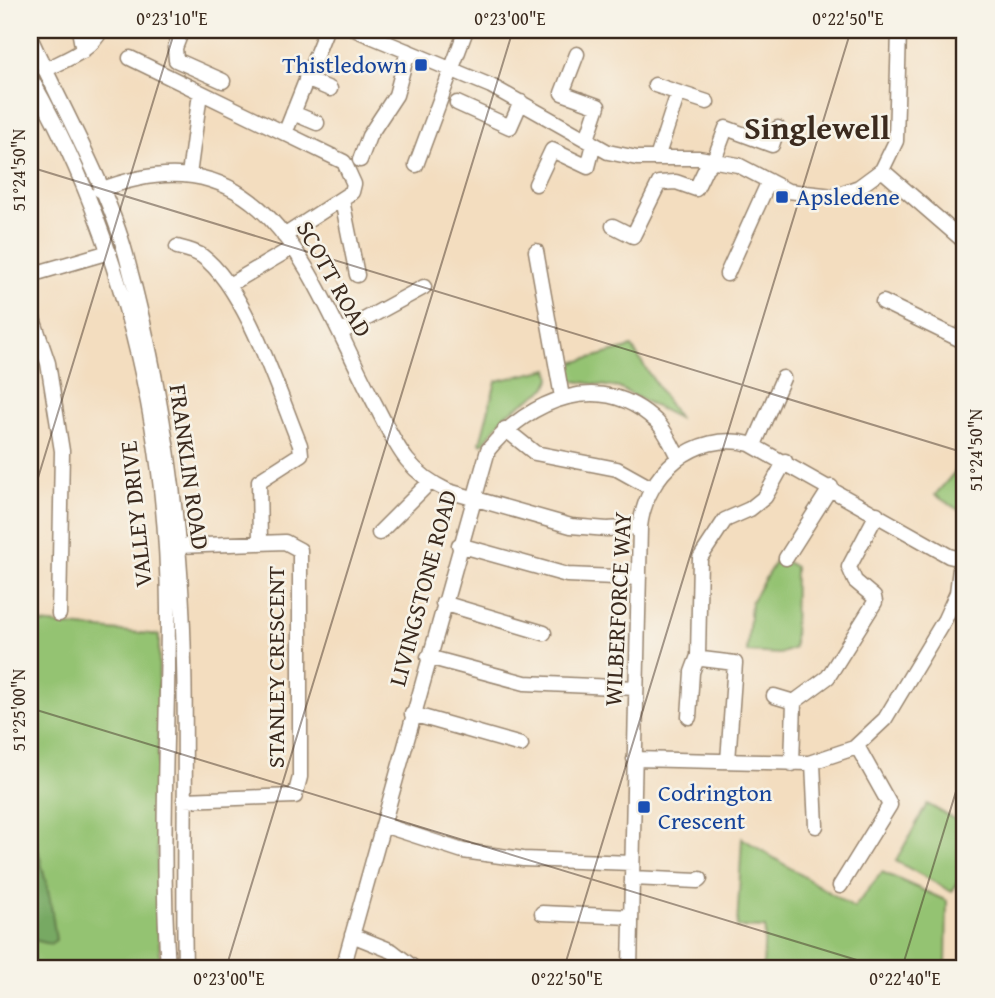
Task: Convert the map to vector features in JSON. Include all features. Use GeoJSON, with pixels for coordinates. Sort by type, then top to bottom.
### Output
{"type":"FeatureCollection","features":[{"type":"Feature","properties":{"kind":"street"},"geometry":{"type":"LineString","coordinates":[[79,30],[83,51]]}},
{"type":"Feature","properties":{"kind":"street"},"geometry":{"type":"LineString","coordinates":[[45,70],[83,51],[95,41],[100,30]]}},
{"type":"Feature","properties":{"kind":"street"},"geometry":{"type":"LineString","coordinates":[[182,30],[175,48],[176,60],[223,81]]}},
{"type":"Feature","properties":{"kind":"street"},"geometry":{"type":"LineString","coordinates":[[317,123],[291,119],[326,30]]}},
{"type":"Feature","properties":{"kind":"street"},"geometry":{"type":"LineString","coordinates":[[416,165],[466,30]]}},
{"type":"Feature","properties":{"kind":"street"},"geometry":{"type":"LineString","coordinates":[[361,31],[453,69],[521,102],[608,152],[738,164],[788,191],[833,196],[859,187],[882,170],[898,131],[899,30]]}},
{"type":"Feature","properties":{"kind":"street","name":"FRANKLIN ROAD"},"geometry":{"type":"LineString","coordinates":[[30,37],[100,190],[125,252],[164,421],[178,546],[185,968]]}},
{"type":"Feature","properties":{"kind":"street"},"geometry":{"type":"LineString","coordinates":[[359,160],[369,136],[396,95],[408,51]]}},
{"type":"Feature","properties":{"kind":"street"},"geometry":{"type":"LineString","coordinates":[[536,184],[552,150],[587,167],[598,106],[562,93],[578,54]]}},
{"type":"Feature","properties":{"kind":"street"},"geometry":{"type":"LineString","coordinates":[[131,58],[344,162],[355,184],[352,192],[229,285]]}},
{"type":"Feature","properties":{"kind":"street","name":"VALLEY DRIVE"},"geometry":{"type":"LineString","coordinates":[[30,77],[61,140],[109,252],[140,365],[153,443],[165,542],[168,608],[163,851],[168,968]]}},
{"type":"Feature","properties":{"kind":"street"},"geometry":{"type":"LineString","coordinates":[[306,79],[330,89]]}},
{"type":"Feature","properties":{"kind":"street"},"geometry":{"type":"LineString","coordinates":[[655,86],[707,102]]}},
{"type":"Feature","properties":{"kind":"street"},"geometry":{"type":"LineString","coordinates":[[190,175],[200,93]]}},
{"type":"Feature","properties":{"kind":"street"},"geometry":{"type":"LineString","coordinates":[[657,158],[678,93]]}},
{"type":"Feature","properties":{"kind":"street"},"geometry":{"type":"LineString","coordinates":[[457,103],[510,127],[521,102]]}},
{"type":"Feature","properties":{"kind":"street"},"geometry":{"type":"LineString","coordinates":[[613,226],[633,236],[659,183],[676,182],[696,189],[713,160],[726,128],[772,145],[778,128]]}},
{"type":"Feature","properties":{"kind":"street"},"geometry":{"type":"LineString","coordinates":[[882,170],[965,242]]}},
{"type":"Feature","properties":{"kind":"street","name":"SCOTT ROAD"},"geometry":{"type":"LineString","coordinates":[[100,190],[153,174],[190,175],[211,180],[243,194],[274,219],[340,333],[406,463],[430,482],[448,491],[571,526],[607,529],[640,527]]}},
{"type":"Feature","properties":{"kind":"street"},"geometry":{"type":"LineString","coordinates":[[727,274],[769,181]]}},
{"type":"Feature","properties":{"kind":"street"},"geometry":{"type":"LineString","coordinates":[[342,200],[357,275]]}},
{"type":"Feature","properties":{"kind":"street"},"geometry":{"type":"LineString","coordinates":[[177,247],[202,256],[229,285],[253,331],[300,445],[301,454],[259,481],[260,542]]}},
{"type":"Feature","properties":{"kind":"street"},"geometry":{"type":"LineString","coordinates":[[536,251],[562,397]]}},
{"type":"Feature","properties":{"kind":"street"},"geometry":{"type":"LineString","coordinates":[[30,275],[109,252]]}},
{"type":"Feature","properties":{"kind":"street"},"geometry":{"type":"LineString","coordinates":[[340,333],[424,287]]}},
{"type":"Feature","properties":{"kind":"street"},"geometry":{"type":"LineString","coordinates":[[883,302],[959,339],[965,329]]}},
{"type":"Feature","properties":{"kind":"street"},"geometry":{"type":"LineString","coordinates":[[30,310],[48,363],[62,451],[59,614]]}},
{"type":"Feature","properties":{"kind":"street"},"geometry":{"type":"LineString","coordinates":[[754,445],[783,378]]}},
{"type":"Feature","properties":{"kind":"street","name":"LIVINGSTONE ROAD"},"geometry":{"type":"LineString","coordinates":[[343,968],[472,497],[488,450],[505,429],[541,405],[562,397],[595,394],[625,401],[657,421],[678,457]]}},
{"type":"Feature","properties":{"kind":"street"},"geometry":{"type":"LineString","coordinates":[[505,429],[535,453],[617,469],[651,488]]}},
{"type":"Feature","properties":{"kind":"street","name":"WILBERFORCE WAY"},"geometry":{"type":"LineString","coordinates":[[630,968],[640,527],[651,488],[678,457],[712,443],[736,441],[754,445],[963,560]]}},
{"type":"Feature","properties":{"kind":"street"},"geometry":{"type":"LineString","coordinates":[[689,717],[692,672],[698,656],[696,628],[700,558],[724,520],[750,509],[765,497],[785,461]]}},
{"type":"Feature","properties":{"kind":"street"},"geometry":{"type":"LineString","coordinates":[[379,533],[430,482]]}},
{"type":"Feature","properties":{"kind":"street"},"geometry":{"type":"LineString","coordinates":[[788,559],[831,487]]}},
{"type":"Feature","properties":{"kind":"street"},"geometry":{"type":"LineString","coordinates":[[794,702],[827,678],[874,603],[874,597],[852,577],[849,565],[877,514]]}},
{"type":"Feature","properties":{"kind":"street","name":"STANLEY CRESCENT"},"geometry":{"type":"LineString","coordinates":[[178,546],[285,542],[299,550],[300,777],[295,796],[184,800]]}},
{"type":"Feature","properties":{"kind":"street"},"geometry":{"type":"LineString","coordinates":[[459,545],[567,575],[639,578]]}},
{"type":"Feature","properties":{"kind":"street"},"geometry":{"type":"LineString","coordinates":[[634,759],[813,763],[857,746],[888,714],[945,620],[957,593],[963,560]]}},
{"type":"Feature","properties":{"kind":"street"},"geometry":{"type":"LineString","coordinates":[[443,603],[544,633]]}},
{"type":"Feature","properties":{"kind":"street"},"geometry":{"type":"LineString","coordinates":[[698,656],[702,659],[735,663],[728,761]]}},
{"type":"Feature","properties":{"kind":"street"},"geometry":{"type":"LineString","coordinates":[[428,657],[525,684],[636,688]]}},
{"type":"Feature","properties":{"kind":"street"},"geometry":{"type":"LineString","coordinates":[[774,696],[794,702]]}},
{"type":"Feature","properties":{"kind":"street"},"geometry":{"type":"LineString","coordinates":[[792,764],[794,702]]}},
{"type":"Feature","properties":{"kind":"street"},"geometry":{"type":"LineString","coordinates":[[412,714],[521,746]]}},
{"type":"Feature","properties":{"kind":"street"},"geometry":{"type":"LineString","coordinates":[[839,886],[890,805],[857,746]]}},
{"type":"Feature","properties":{"kind":"street"},"geometry":{"type":"LineString","coordinates":[[813,763],[816,826]]}},
{"type":"Feature","properties":{"kind":"street"},"geometry":{"type":"LineString","coordinates":[[383,825],[464,850],[523,859],[632,863]]}},
{"type":"Feature","properties":{"kind":"street"},"geometry":{"type":"LineString","coordinates":[[632,878],[698,881],[700,878]]}},
{"type":"Feature","properties":{"kind":"street"},"geometry":{"type":"LineString","coordinates":[[542,913],[631,917]]}},
{"type":"Feature","properties":{"kind":"street"},"geometry":{"type":"LineString","coordinates":[[352,935],[392,951],[414,968]]}},
{"type":"Feature","properties":{"kind":"green space"},"geometry":{"type":"Polygon","coordinates":[[[632,347],[678,418],[619,388],[569,380],[561,366],[632,347]]]}},
{"type":"Feature","properties":{"kind":"green space"},"geometry":{"type":"Polygon","coordinates":[[[549,369],[551,378],[546,388],[505,415],[483,444],[480,443],[496,381],[549,369]]]}},
{"type":"Feature","properties":{"kind":"green space"},"geometry":{"type":"Polygon","coordinates":[[[965,460],[965,514],[935,495],[965,460]]]}},
{"type":"Feature","properties":{"kind":"green space"},"geometry":{"type":"Polygon","coordinates":[[[778,557],[795,567],[794,648],[780,654],[747,652],[751,602],[778,557]]]}},
{"type":"Feature","properties":{"kind":"green space"},"geometry":{"type":"Polygon","coordinates":[[[30,622],[159,635],[157,909],[161,968],[30,968],[30,622]]]}},
{"type":"Feature","properties":{"kind":"green space"},"geometry":{"type":"Polygon","coordinates":[[[927,804],[965,825],[965,869],[952,892],[896,861],[927,804]]]}},
{"type":"Feature","properties":{"kind":"green space"},"geometry":{"type":"Polygon","coordinates":[[[30,817],[50,899],[56,940],[50,944],[30,939],[30,817]]]}},
{"type":"Feature","properties":{"kind":"green space"},"geometry":{"type":"Polygon","coordinates":[[[742,838],[854,908],[882,872],[947,901],[946,968],[763,968],[765,928],[737,927],[742,838]]]}},
{"type":"Feature","properties":{"kind":"place","name":"Thistledown"},"geometry":{"type":"Point","coordinates":[421,65]}},
{"type":"Feature","properties":{"kind":"place","name":"Apsledene"},"geometry":{"type":"Point","coordinates":[782,197]}},
{"type":"Feature","properties":{"kind":"place","name":"Codrington Crescent"},"geometry":{"type":"Point","coordinates":[644,807]}},
{"type":"Feature","properties":{"kind":"district","name":"Singlewell"},"geometry":{"type":"Point","coordinates":[817,128]}}]}
